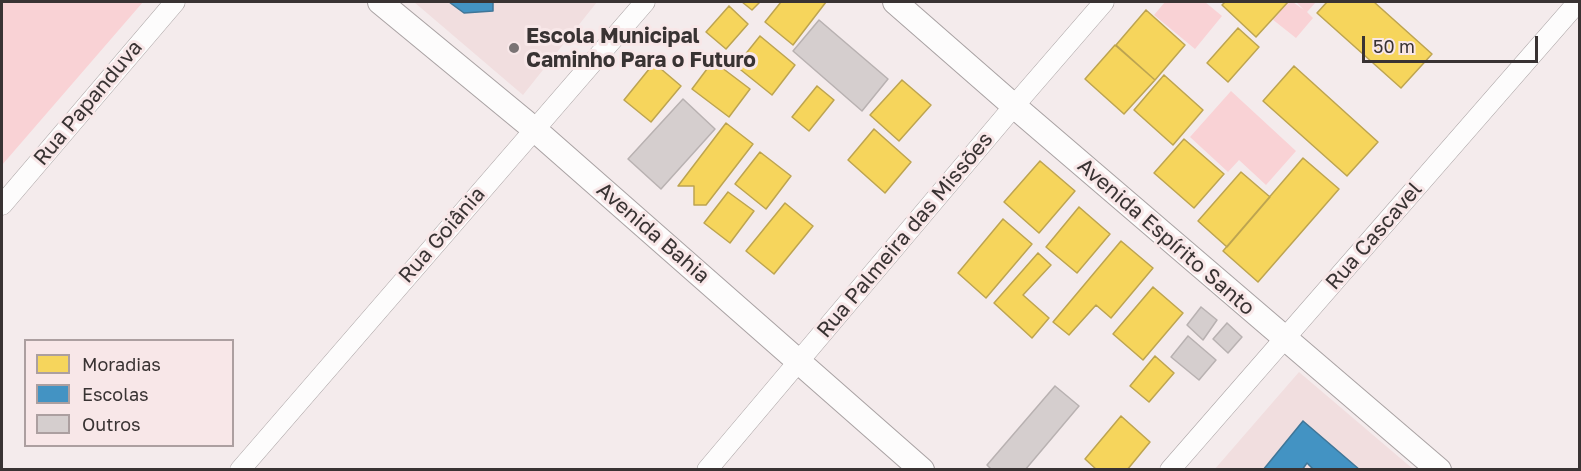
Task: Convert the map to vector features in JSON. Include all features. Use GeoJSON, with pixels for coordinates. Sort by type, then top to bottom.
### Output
{"type":"FeatureCollection","features":[{"type":"Feature","properties":{"kind":"street","name":"Rua Papanduva"},"geometry":{"type":"LineString","coordinates":[[2,205],[175,2]]}},
{"type":"Feature","properties":{"kind":"street","name":"Avenida Bahia"},"geometry":{"type":"LineString","coordinates":[[380,2],[534,129],[922,470]]}},
{"type":"Feature","properties":{"kind":"street","name":"Rua Goiânia"},"geometry":{"type":"LineString","coordinates":[[240,470],[645,2]]}},
{"type":"Feature","properties":{"kind":"street","name":"Avenida Espírito Santo"},"geometry":{"type":"LineString","coordinates":[[896,2],[1438,470]]}},
{"type":"Feature","properties":{"kind":"street","name":"Rua Palmeira das Missões"},"geometry":{"type":"LineString","coordinates":[[707,470],[1104,2]]}},
{"type":"Feature","properties":{"kind":"street","name":"Rua Cascavel"},"geometry":{"type":"LineString","coordinates":[[1170,470],[1578,2]]}},
{"type":"Feature","properties":{"kind":"shaded area"},"geometry":{"type":"Polygon","coordinates":[[[2,2],[143,2],[2,165],[2,2]]]}},
{"type":"Feature","properties":{"kind":"shaded area","name":"Escola Municipal Caminho Para o Futuro"},"geometry":{"type":"Polygon","coordinates":[[[414,2],[597,2],[523,95],[414,2]]]}},
{"type":"Feature","properties":{"kind":"shaded area"},"geometry":{"type":"Polygon","coordinates":[[[1165,2],[1205,2],[1222,16],[1195,49],[1154,15],[1165,2]]]}},
{"type":"Feature","properties":{"kind":"shaded area"},"geometry":{"type":"Polygon","coordinates":[[[1288,2],[1293,2],[1304,10],[1296,2],[1316,2],[1307,12],[1313,18],[1296,38],[1272,19],[1288,2]]]}},
{"type":"Feature","properties":{"kind":"shaded area"},"geometry":{"type":"Polygon","coordinates":[[[1231,91],[1296,151],[1266,185],[1239,160],[1228,172],[1190,137],[1231,91]]]}},
{"type":"Feature","properties":{"kind":"shaded area"},"geometry":{"type":"Polygon","coordinates":[[[1299,372],[1413,469],[1214,470],[1299,372]]]}},
{"type":"Feature","properties":{"kind":"building: Moradias"},"geometry":{"type":"Polygon","coordinates":[[[742,2],[760,2],[752,10],[742,2]]]}},
{"type":"Feature","properties":{"kind":"building: Moradias"},"geometry":{"type":"Polygon","coordinates":[[[781,2],[826,2],[793,45],[765,22],[781,2]]]}},
{"type":"Feature","properties":{"kind":"building: Moradias"},"geometry":{"type":"Polygon","coordinates":[[[1225,2],[1288,2],[1256,37],[1222,5],[1225,2]]]}},
{"type":"Feature","properties":{"kind":"building: Moradias"},"geometry":{"type":"Polygon","coordinates":[[[1327,2],[1374,2],[1432,54],[1401,88],[1317,13],[1327,2]]]}},
{"type":"Feature","properties":{"kind":"building: Moradias"},"geometry":{"type":"Polygon","coordinates":[[[729,6],[748,24],[726,49],[706,32],[729,6]]]}},
{"type":"Feature","properties":{"kind":"building: Moradias"},"geometry":{"type":"Polygon","coordinates":[[[1146,10],[1185,45],[1155,80],[1116,45],[1146,10]]]}},
{"type":"Feature","properties":{"kind":"building: Moradias"},"geometry":{"type":"Polygon","coordinates":[[[1238,28],[1259,47],[1228,82],[1207,63],[1238,28]]]}},
{"type":"Feature","properties":{"kind":"building: Moradias"},"geometry":{"type":"Polygon","coordinates":[[[760,36],[795,65],[772,95],[736,66],[760,36]]]}},
{"type":"Feature","properties":{"kind":"building: Moradias"},"geometry":{"type":"Polygon","coordinates":[[[1115,45],[1155,80],[1124,114],[1085,79],[1115,45]]]}},
{"type":"Feature","properties":{"kind":"building: Moradias"},"geometry":{"type":"Polygon","coordinates":[[[713,61],[750,89],[729,117],[692,89],[713,61]]]}},
{"type":"Feature","properties":{"kind":"building: Moradias"},"geometry":{"type":"Polygon","coordinates":[[[654,63],[681,86],[651,122],[624,100],[654,63]]]}},
{"type":"Feature","properties":{"kind":"building: Moradias"},"geometry":{"type":"Polygon","coordinates":[[[1294,66],[1378,142],[1347,176],[1263,101],[1294,66]]]}},
{"type":"Feature","properties":{"kind":"building: Moradias"},"geometry":{"type":"Polygon","coordinates":[[[1164,75],[1203,110],[1173,145],[1134,110],[1164,75]]]}},
{"type":"Feature","properties":{"kind":"building: Moradias"},"geometry":{"type":"Polygon","coordinates":[[[902,80],[931,105],[899,141],[870,115],[902,80]]]}},
{"type":"Feature","properties":{"kind":"building: Moradias"},"geometry":{"type":"Polygon","coordinates":[[[817,86],[834,100],[809,131],[792,117],[817,86]]]}},
{"type":"Feature","properties":{"kind":"building: Moradias"},"geometry":{"type":"Polygon","coordinates":[[[726,123],[753,144],[706,205],[694,205],[694,186],[678,186],[726,123]]]}},
{"type":"Feature","properties":{"kind":"building: Moradias"},"geometry":{"type":"Polygon","coordinates":[[[874,129],[911,162],[885,193],[848,160],[874,129]]]}},
{"type":"Feature","properties":{"kind":"building: Moradias"},"geometry":{"type":"Polygon","coordinates":[[[1184,139],[1224,174],[1194,208],[1154,173],[1184,139]]]}},
{"type":"Feature","properties":{"kind":"building: Moradias"},"geometry":{"type":"Polygon","coordinates":[[[760,152],[791,176],[766,209],[735,184],[760,152]]]}},
{"type":"Feature","properties":{"kind":"building: Moradias"},"geometry":{"type":"Polygon","coordinates":[[[1303,158],[1339,189],[1258,282],[1223,251],[1303,158]]]}},
{"type":"Feature","properties":{"kind":"building: Moradias"},"geometry":{"type":"Polygon","coordinates":[[[1040,161],[1075,191],[1039,233],[1004,202],[1040,161]]]}},
{"type":"Feature","properties":{"kind":"building: Moradias"},"geometry":{"type":"Polygon","coordinates":[[[1241,172],[1270,197],[1227,247],[1198,221],[1241,172]]]}},
{"type":"Feature","properties":{"kind":"building: Moradias"},"geometry":{"type":"Polygon","coordinates":[[[728,192],[754,211],[730,243],[704,223],[728,192]]]}},
{"type":"Feature","properties":{"kind":"building: Moradias"},"geometry":{"type":"Polygon","coordinates":[[[785,203],[813,226],[774,274],[746,251],[785,203]]]}},
{"type":"Feature","properties":{"kind":"building: Moradias"},"geometry":{"type":"Polygon","coordinates":[[[1079,207],[1110,234],[1077,273],[1046,247],[1079,207]]]}},
{"type":"Feature","properties":{"kind":"building: Moradias"},"geometry":{"type":"Polygon","coordinates":[[[1003,219],[1032,244],[986,298],[958,273],[1003,219]]]}},
{"type":"Feature","properties":{"kind":"building: Moradias"},"geometry":{"type":"Polygon","coordinates":[[[1121,241],[1153,268],[1111,318],[1096,305],[1069,335],[1053,322],[1121,241]]]}},
{"type":"Feature","properties":{"kind":"building: Moradias"},"geometry":{"type":"Polygon","coordinates":[[[1038,253],[1051,265],[1023,295],[1049,318],[1032,338],[994,303],[1038,253]]]}},
{"type":"Feature","properties":{"kind":"building: Moradias"},"geometry":{"type":"Polygon","coordinates":[[[1153,287],[1183,313],[1143,360],[1113,334],[1153,287]]]}},
{"type":"Feature","properties":{"kind":"building: Moradias"},"geometry":{"type":"Polygon","coordinates":[[[1155,356],[1174,373],[1149,402],[1130,386],[1155,356]]]}},
{"type":"Feature","properties":{"kind":"building: Moradias"},"geometry":{"type":"Polygon","coordinates":[[[1121,416],[1150,442],[1127,470],[1097,470],[1085,459],[1121,416]]]}},
{"type":"Feature","properties":{"kind":"building: Escolas"},"geometry":{"type":"Polygon","coordinates":[[[449,2],[493,2],[493,11],[464,13],[449,2]]]}},
{"type":"Feature","properties":{"kind":"building: Escolas"},"geometry":{"type":"Polygon","coordinates":[[[1303,421],[1360,470],[1314,470],[1307,463],[1302,470],[1263,470],[1303,421]]]}},
{"type":"Feature","properties":{"kind":"building: Outros"},"geometry":{"type":"Polygon","coordinates":[[[819,20],[888,79],[862,111],[793,51],[819,20]]]}},
{"type":"Feature","properties":{"kind":"building: Outros"},"geometry":{"type":"Polygon","coordinates":[[[683,99],[715,129],[661,189],[628,159],[683,99]]]}},
{"type":"Feature","properties":{"kind":"building: Outros"},"geometry":{"type":"Polygon","coordinates":[[[1201,307],[1217,320],[1203,340],[1187,325],[1201,307]]]}},
{"type":"Feature","properties":{"kind":"building: Outros"},"geometry":{"type":"Polygon","coordinates":[[[1227,323],[1242,337],[1228,353],[1213,339],[1227,323]]]}},
{"type":"Feature","properties":{"kind":"building: Outros"},"geometry":{"type":"Polygon","coordinates":[[[1188,336],[1216,360],[1199,380],[1171,357],[1188,336]]]}},
{"type":"Feature","properties":{"kind":"building: Outros"},"geometry":{"type":"Polygon","coordinates":[[[1055,386],[1079,406],[1025,470],[992,470],[987,465],[1055,386]]]}},
{"type":"Feature","properties":{"kind":"place","name":"Escola Municipal Caminho Para o Futuro"},"geometry":{"type":"Point","coordinates":[514,48]}}]}
